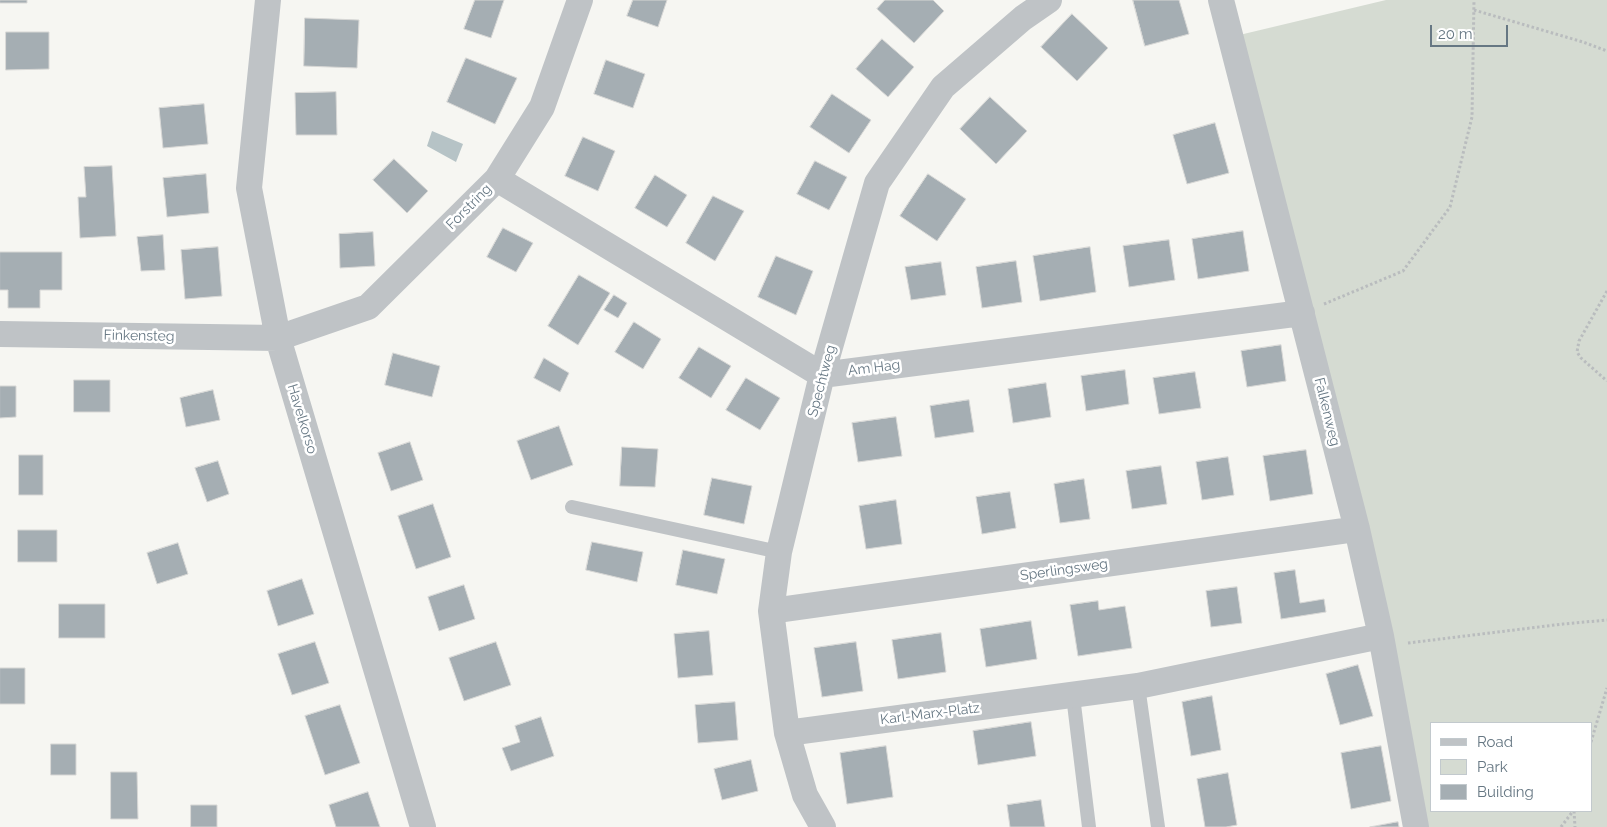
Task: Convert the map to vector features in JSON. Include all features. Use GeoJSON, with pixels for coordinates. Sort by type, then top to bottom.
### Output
{"type":"FeatureCollection","features":[{"type":"Feature","properties":{"kind":"street","name":"Havelkorso"},"geometry":{"type":"LineString","coordinates":[[268,0],[249,188],[278,338],[423,827]]}},
{"type":"Feature","properties":{"kind":"street","name":"Forstring"},"geometry":{"type":"LineString","coordinates":[[278,338],[368,307],[497,179],[542,107],[580,0]]}},
{"type":"Feature","properties":{"kind":"street","name":"Spechtweg"},"geometry":{"type":"LineString","coordinates":[[823,827],[805,796],[786,733],[771,611],[779,552],[822,375],[877,183],[943,87],[1022,18],[1049,0]]}},
{"type":"Feature","properties":{"kind":"street","name":"Falkenweg"},"geometry":{"type":"LineString","coordinates":[[1221,0],[1357,529],[1382,642],[1416,827]]}},
{"type":"Feature","properties":{"kind":"street"},"geometry":{"type":"LineString","coordinates":[[497,179],[822,375]]}},
{"type":"Feature","properties":{"kind":"street","name":"Am Hag"},"geometry":{"type":"LineString","coordinates":[[822,375],[1302,313]]}},
{"type":"Feature","properties":{"kind":"street","name":"Finkensteg"},"geometry":{"type":"LineString","coordinates":[[0,334],[278,338]]}},
{"type":"Feature","properties":{"kind":"street","name":"Sperlingsweg"},"geometry":{"type":"LineString","coordinates":[[771,611],[1357,529]]}},
{"type":"Feature","properties":{"kind":"street","name":"Karl-Marx-Platz"},"geometry":{"type":"LineString","coordinates":[[786,733],[1073,696],[1382,642]]}},
{"type":"Feature","properties":{"kind":"lane"},"geometry":{"type":"LineString","coordinates":[[572,507],[779,552]]}},
{"type":"Feature","properties":{"kind":"lane"},"geometry":{"type":"LineString","coordinates":[[1138,686],[1158,827]]}},
{"type":"Feature","properties":{"kind":"lane"},"geometry":{"type":"LineString","coordinates":[[1073,696],[1089,827]]}},
{"type":"Feature","properties":{"kind":"path"},"geometry":{"type":"LineString","coordinates":[[1302,313],[1403,271],[1450,207],[1472,117],[1474,0]]}},
{"type":"Feature","properties":{"kind":"path"},"geometry":{"type":"LineString","coordinates":[[1474,10],[1583,42],[1607,51]]}},
{"type":"Feature","properties":{"kind":"path"},"geometry":{"type":"LineString","coordinates":[[1607,291],[1579,341],[1577,352],[1581,358],[1607,381]]}},
{"type":"Feature","properties":{"kind":"path"},"geometry":{"type":"LineString","coordinates":[[1382,642],[1424,640],[1607,620]]}},
{"type":"Feature","properties":{"kind":"path"},"geometry":{"type":"LineString","coordinates":[[1592,739],[1607,688]]}},
{"type":"Feature","properties":{"kind":"path"},"geometry":{"type":"LineString","coordinates":[[1561,827],[1572,812]]}},
{"type":"Feature","properties":{"kind":"path"},"geometry":{"type":"LineString","coordinates":[[1573,812],[1575,827]]}},
{"type":"Feature","properties":{"kind":"green space"},"geometry":{"type":"Polygon","coordinates":[[[1386,0],[1607,0],[1607,827],[1416,827],[1231,37],[1386,0]]]}},
{"type":"Feature","properties":{"kind":"shaded area"},"geometry":{"type":"Polygon","coordinates":[[[432,131],[463,144],[456,162],[427,146],[432,131]]]}},
{"type":"Feature","properties":{"kind":"building"},"geometry":{"type":"Polygon","coordinates":[[[0,0],[27,0],[27,3],[0,3],[0,0]]]}},
{"type":"Feature","properties":{"kind":"building"},"geometry":{"type":"Polygon","coordinates":[[[475,0],[504,0],[491,38],[464,29],[475,0]]]}},
{"type":"Feature","properties":{"kind":"building"},"geometry":{"type":"Polygon","coordinates":[[[633,0],[667,0],[658,27],[627,16],[633,0]]]}},
{"type":"Feature","properties":{"kind":"building"},"geometry":{"type":"Polygon","coordinates":[[[885,0],[933,0],[944,11],[914,43],[877,9],[885,0]]]}},
{"type":"Feature","properties":{"kind":"building"},"geometry":{"type":"Polygon","coordinates":[[[1133,0],[1179,0],[1189,34],[1145,46],[1133,0]]]}},
{"type":"Feature","properties":{"kind":"building"},"geometry":{"type":"Polygon","coordinates":[[[1072,14],[1108,48],[1077,81],[1041,47],[1072,14]]]}},
{"type":"Feature","properties":{"kind":"building"},"geometry":{"type":"Polygon","coordinates":[[[305,18],[359,20],[357,68],[304,66],[305,18]]]}},
{"type":"Feature","properties":{"kind":"building"},"geometry":{"type":"Polygon","coordinates":[[[6,32],[49,32],[49,69],[6,70],[6,32]]]}},
{"type":"Feature","properties":{"kind":"building"},"geometry":{"type":"Polygon","coordinates":[[[882,39],[914,67],[888,97],[856,69],[882,39]]]}},
{"type":"Feature","properties":{"kind":"building"},"geometry":{"type":"Polygon","coordinates":[[[466,58],[517,78],[495,124],[447,102],[466,58]]]}},
{"type":"Feature","properties":{"kind":"building"},"geometry":{"type":"Polygon","coordinates":[[[606,60],[645,74],[633,108],[594,94],[606,60]]]}},
{"type":"Feature","properties":{"kind":"building"},"geometry":{"type":"Polygon","coordinates":[[[336,92],[337,135],[296,135],[295,93],[336,92]]]}},
{"type":"Feature","properties":{"kind":"building"},"geometry":{"type":"Polygon","coordinates":[[[832,94],[871,120],[849,153],[810,127],[832,94]]]}},
{"type":"Feature","properties":{"kind":"building"},"geometry":{"type":"Polygon","coordinates":[[[990,97],[1027,131],[996,164],[960,129],[990,97]]]}},
{"type":"Feature","properties":{"kind":"building"},"geometry":{"type":"Polygon","coordinates":[[[204,104],[208,144],[163,148],[159,108],[204,104]]]}},
{"type":"Feature","properties":{"kind":"building"},"geometry":{"type":"Polygon","coordinates":[[[1215,123],[1229,173],[1187,184],[1173,135],[1215,123]]]}},
{"type":"Feature","properties":{"kind":"building"},"geometry":{"type":"Polygon","coordinates":[[[583,137],[615,151],[598,191],[565,176],[583,137]]]}},
{"type":"Feature","properties":{"kind":"building"},"geometry":{"type":"Polygon","coordinates":[[[394,159],[428,191],[407,213],[373,180],[394,159]]]}},
{"type":"Feature","properties":{"kind":"building"},"geometry":{"type":"Polygon","coordinates":[[[815,161],[847,177],[829,210],[797,194],[815,161]]]}},
{"type":"Feature","properties":{"kind":"building"},"geometry":{"type":"Polygon","coordinates":[[[112,166],[116,236],[80,238],[78,197],[86,197],[84,167],[112,166]]]}},
{"type":"Feature","properties":{"kind":"building"},"geometry":{"type":"Polygon","coordinates":[[[206,174],[209,213],[167,217],[163,178],[206,174]]]}},
{"type":"Feature","properties":{"kind":"building"},"geometry":{"type":"Polygon","coordinates":[[[928,174],[966,199],[937,241],[900,216],[928,174]]]}},
{"type":"Feature","properties":{"kind":"building"},"geometry":{"type":"Polygon","coordinates":[[[655,175],[687,195],[667,227],[635,208],[655,175]]]}},
{"type":"Feature","properties":{"kind":"building"},"geometry":{"type":"Polygon","coordinates":[[[713,196],[744,211],[715,261],[686,243],[713,196]]]}},
{"type":"Feature","properties":{"kind":"building"},"geometry":{"type":"Polygon","coordinates":[[[503,228],[533,243],[516,272],[487,257],[503,228]]]}},
{"type":"Feature","properties":{"kind":"building"},"geometry":{"type":"Polygon","coordinates":[[[1243,231],[1249,271],[1198,279],[1192,239],[1243,231]]]}},
{"type":"Feature","properties":{"kind":"building"},"geometry":{"type":"Polygon","coordinates":[[[373,232],[375,266],[340,268],[339,234],[373,232]]]}},
{"type":"Feature","properties":{"kind":"building"},"geometry":{"type":"Polygon","coordinates":[[[163,235],[165,270],[141,271],[137,237],[163,235]]]}},
{"type":"Feature","properties":{"kind":"building"},"geometry":{"type":"Polygon","coordinates":[[[1169,240],[1175,280],[1129,287],[1123,246],[1169,240]]]}},
{"type":"Feature","properties":{"kind":"building"},"geometry":{"type":"Polygon","coordinates":[[[218,247],[222,296],[185,299],[181,250],[218,247]]]}},
{"type":"Feature","properties":{"kind":"building"},"geometry":{"type":"Polygon","coordinates":[[[1090,247],[1096,292],[1040,301],[1033,256],[1090,247]]]}},
{"type":"Feature","properties":{"kind":"building"},"geometry":{"type":"Polygon","coordinates":[[[0,252],[62,252],[62,290],[40,290],[40,308],[8,308],[8,290],[0,290],[0,252]]]}},
{"type":"Feature","properties":{"kind":"building"},"geometry":{"type":"Polygon","coordinates":[[[776,256],[813,271],[796,315],[758,297],[776,256]]]}},
{"type":"Feature","properties":{"kind":"building"},"geometry":{"type":"Polygon","coordinates":[[[1016,261],[1022,302],[982,308],[976,267],[1016,261]]]}},
{"type":"Feature","properties":{"kind":"building"},"geometry":{"type":"Polygon","coordinates":[[[941,262],[946,295],[911,300],[905,267],[941,262]]]}},
{"type":"Feature","properties":{"kind":"building"},"geometry":{"type":"Polygon","coordinates":[[[579,275],[610,293],[578,345],[548,326],[579,275]]]}},
{"type":"Feature","properties":{"kind":"building"},"geometry":{"type":"Polygon","coordinates":[[[614,295],[627,303],[618,318],[604,310],[614,295]]]}},
{"type":"Feature","properties":{"kind":"building"},"geometry":{"type":"Polygon","coordinates":[[[634,322],[661,339],[643,369],[615,352],[634,322]]]}},
{"type":"Feature","properties":{"kind":"building"},"geometry":{"type":"Polygon","coordinates":[[[1281,345],[1286,381],[1247,387],[1241,351],[1281,345]]]}},
{"type":"Feature","properties":{"kind":"building"},"geometry":{"type":"Polygon","coordinates":[[[699,347],[731,366],[711,398],[679,378],[699,347]]]}},
{"type":"Feature","properties":{"kind":"building"},"geometry":{"type":"Polygon","coordinates":[[[393,353],[440,366],[432,397],[385,385],[393,353]]]}},
{"type":"Feature","properties":{"kind":"building"},"geometry":{"type":"Polygon","coordinates":[[[544,358],[569,373],[560,392],[534,378],[544,358]]]}},
{"type":"Feature","properties":{"kind":"building"},"geometry":{"type":"Polygon","coordinates":[[[1125,370],[1129,404],[1086,411],[1081,376],[1125,370]]]}},
{"type":"Feature","properties":{"kind":"building"},"geometry":{"type":"Polygon","coordinates":[[[1195,372],[1201,408],[1159,414],[1153,378],[1195,372]]]}},
{"type":"Feature","properties":{"kind":"building"},"geometry":{"type":"Polygon","coordinates":[[[746,378],[780,398],[760,430],[726,410],[746,378]]]}},
{"type":"Feature","properties":{"kind":"building"},"geometry":{"type":"Polygon","coordinates":[[[74,380],[110,380],[110,412],[74,412],[74,380]]]}},
{"type":"Feature","properties":{"kind":"building"},"geometry":{"type":"Polygon","coordinates":[[[1046,383],[1051,417],[1013,423],[1008,389],[1046,383]]]}},
{"type":"Feature","properties":{"kind":"building"},"geometry":{"type":"Polygon","coordinates":[[[0,386],[16,386],[16,417],[0,418],[0,386]]]}},
{"type":"Feature","properties":{"kind":"building"},"geometry":{"type":"Polygon","coordinates":[[[213,390],[220,420],[186,427],[180,398],[213,390]]]}},
{"type":"Feature","properties":{"kind":"building"},"geometry":{"type":"Polygon","coordinates":[[[969,400],[974,432],[935,438],[930,406],[969,400]]]}},
{"type":"Feature","properties":{"kind":"building"},"geometry":{"type":"Polygon","coordinates":[[[896,417],[902,456],[858,462],[852,423],[896,417]]]}},
{"type":"Feature","properties":{"kind":"building"},"geometry":{"type":"Polygon","coordinates":[[[559,426],[573,465],[531,480],[517,441],[559,426]]]}},
{"type":"Feature","properties":{"kind":"building"},"geometry":{"type":"Polygon","coordinates":[[[410,442],[423,480],[391,491],[378,453],[410,442]]]}},
{"type":"Feature","properties":{"kind":"building"},"geometry":{"type":"Polygon","coordinates":[[[622,447],[658,449],[655,487],[620,486],[622,447]]]}},
{"type":"Feature","properties":{"kind":"building"},"geometry":{"type":"Polygon","coordinates":[[[1306,450],[1313,494],[1270,501],[1263,456],[1306,450]]]}},
{"type":"Feature","properties":{"kind":"building"},"geometry":{"type":"Polygon","coordinates":[[[19,455],[43,455],[43,495],[19,495],[19,455]]]}},
{"type":"Feature","properties":{"kind":"building"},"geometry":{"type":"Polygon","coordinates":[[[1228,457],[1234,495],[1202,500],[1196,462],[1228,457]]]}},
{"type":"Feature","properties":{"kind":"building"},"geometry":{"type":"Polygon","coordinates":[[[218,461],[229,494],[207,502],[195,468],[218,461]]]}},
{"type":"Feature","properties":{"kind":"building"},"geometry":{"type":"Polygon","coordinates":[[[1161,466],[1167,504],[1132,509],[1126,471],[1161,466]]]}},
{"type":"Feature","properties":{"kind":"building"},"geometry":{"type":"Polygon","coordinates":[[[712,478],[752,486],[744,524],[704,515],[712,478]]]}},
{"type":"Feature","properties":{"kind":"building"},"geometry":{"type":"Polygon","coordinates":[[[1084,479],[1090,519],[1060,523],[1054,484],[1084,479]]]}},
{"type":"Feature","properties":{"kind":"building"},"geometry":{"type":"Polygon","coordinates":[[[1010,492],[1016,528],[982,534],[976,497],[1010,492]]]}},
{"type":"Feature","properties":{"kind":"building"},"geometry":{"type":"Polygon","coordinates":[[[896,500],[902,544],[866,549],[859,506],[896,500]]]}},
{"type":"Feature","properties":{"kind":"building"},"geometry":{"type":"Polygon","coordinates":[[[433,504],[451,557],[416,569],[398,516],[433,504]]]}},
{"type":"Feature","properties":{"kind":"building"},"geometry":{"type":"Polygon","coordinates":[[[18,530],[57,530],[57,562],[18,562],[18,530]]]}},
{"type":"Feature","properties":{"kind":"building"},"geometry":{"type":"Polygon","coordinates":[[[592,542],[643,552],[637,582],[586,570],[592,542]]]}},
{"type":"Feature","properties":{"kind":"building"},"geometry":{"type":"Polygon","coordinates":[[[178,543],[188,574],[157,584],[147,553],[178,543]]]}},
{"type":"Feature","properties":{"kind":"building"},"geometry":{"type":"Polygon","coordinates":[[[683,550],[725,559],[717,594],[676,585],[683,550]]]}},
{"type":"Feature","properties":{"kind":"building"},"geometry":{"type":"Polygon","coordinates":[[[1295,570],[1300,603],[1324,599],[1326,612],[1281,619],[1274,573],[1295,570]]]}},
{"type":"Feature","properties":{"kind":"building"},"geometry":{"type":"Polygon","coordinates":[[[302,579],[314,614],[278,626],[267,591],[302,579]]]}},
{"type":"Feature","properties":{"kind":"building"},"geometry":{"type":"Polygon","coordinates":[[[464,585],[475,619],[439,631],[428,597],[464,585]]]}},
{"type":"Feature","properties":{"kind":"building"},"geometry":{"type":"Polygon","coordinates":[[[1237,587],[1242,623],[1211,627],[1206,591],[1237,587]]]}},
{"type":"Feature","properties":{"kind":"building"},"geometry":{"type":"Polygon","coordinates":[[[1098,601],[1099,610],[1125,606],[1132,648],[1078,656],[1070,605],[1098,601]]]}},
{"type":"Feature","properties":{"kind":"building"},"geometry":{"type":"Polygon","coordinates":[[[59,604],[105,604],[105,638],[59,638],[59,604]]]}},
{"type":"Feature","properties":{"kind":"building"},"geometry":{"type":"Polygon","coordinates":[[[1031,621],[1037,659],[986,667],[980,629],[1031,621]]]}},
{"type":"Feature","properties":{"kind":"building"},"geometry":{"type":"Polygon","coordinates":[[[709,631],[713,675],[678,678],[674,634],[709,631]]]}},
{"type":"Feature","properties":{"kind":"building"},"geometry":{"type":"Polygon","coordinates":[[[941,633],[946,672],[898,679],[892,640],[941,633]]]}},
{"type":"Feature","properties":{"kind":"building"},"geometry":{"type":"Polygon","coordinates":[[[315,642],[329,683],[292,695],[278,654],[315,642]]]}},
{"type":"Feature","properties":{"kind":"building"},"geometry":{"type":"Polygon","coordinates":[[[496,642],[511,685],[464,701],[449,658],[496,642]]]}},
{"type":"Feature","properties":{"kind":"building"},"geometry":{"type":"Polygon","coordinates":[[[856,642],[863,691],[822,697],[814,648],[856,642]]]}},
{"type":"Feature","properties":{"kind":"building"},"geometry":{"type":"Polygon","coordinates":[[[1358,665],[1373,716],[1340,725],[1326,674],[1358,665]]]}},
{"type":"Feature","properties":{"kind":"building"},"geometry":{"type":"Polygon","coordinates":[[[0,668],[25,668],[25,704],[0,704],[0,668]]]}},
{"type":"Feature","properties":{"kind":"building"},"geometry":{"type":"Polygon","coordinates":[[[1212,696],[1221,750],[1191,756],[1182,702],[1212,696]]]}},
{"type":"Feature","properties":{"kind":"building"},"geometry":{"type":"Polygon","coordinates":[[[735,702],[738,740],[698,743],[695,705],[735,702]]]}},
{"type":"Feature","properties":{"kind":"building"},"geometry":{"type":"Polygon","coordinates":[[[340,705],[360,763],[325,775],[305,716],[340,705]]]}},
{"type":"Feature","properties":{"kind":"building"},"geometry":{"type":"Polygon","coordinates":[[[541,717],[554,756],[511,771],[502,748],[520,742],[515,726],[541,717]]]}},
{"type":"Feature","properties":{"kind":"building"},"geometry":{"type":"Polygon","coordinates":[[[1031,722],[1036,756],[978,765],[973,731],[1031,722]]]}},
{"type":"Feature","properties":{"kind":"building"},"geometry":{"type":"Polygon","coordinates":[[[51,744],[76,744],[76,775],[51,775],[51,744]]]}},
{"type":"Feature","properties":{"kind":"building"},"geometry":{"type":"Polygon","coordinates":[[[886,746],[893,797],[847,804],[840,753],[886,746]]]}},
{"type":"Feature","properties":{"kind":"building"},"geometry":{"type":"Polygon","coordinates":[[[1381,746],[1391,801],[1351,809],[1341,753],[1381,746]]]}},
{"type":"Feature","properties":{"kind":"building"},"geometry":{"type":"Polygon","coordinates":[[[751,760],[758,791],[722,800],[714,769],[751,760]]]}},
{"type":"Feature","properties":{"kind":"building"},"geometry":{"type":"Polygon","coordinates":[[[111,772],[137,772],[138,819],[111,819],[111,772]]]}},
{"type":"Feature","properties":{"kind":"building"},"geometry":{"type":"Polygon","coordinates":[[[1228,773],[1237,825],[1205,827],[1197,779],[1228,773]]]}},
{"type":"Feature","properties":{"kind":"building"},"geometry":{"type":"Polygon","coordinates":[[[368,792],[380,827],[336,827],[329,805],[368,792]]]}},
{"type":"Feature","properties":{"kind":"building"},"geometry":{"type":"Polygon","coordinates":[[[1041,800],[1045,827],[1010,827],[1007,805],[1041,800]]]}},
{"type":"Feature","properties":{"kind":"building"},"geometry":{"type":"Polygon","coordinates":[[[191,805],[217,805],[217,827],[191,827],[191,805]]]}},
{"type":"Feature","properties":{"kind":"building"},"geometry":{"type":"Polygon","coordinates":[[[1398,822],[1399,827],[1370,827],[1398,822]]]}}]}
